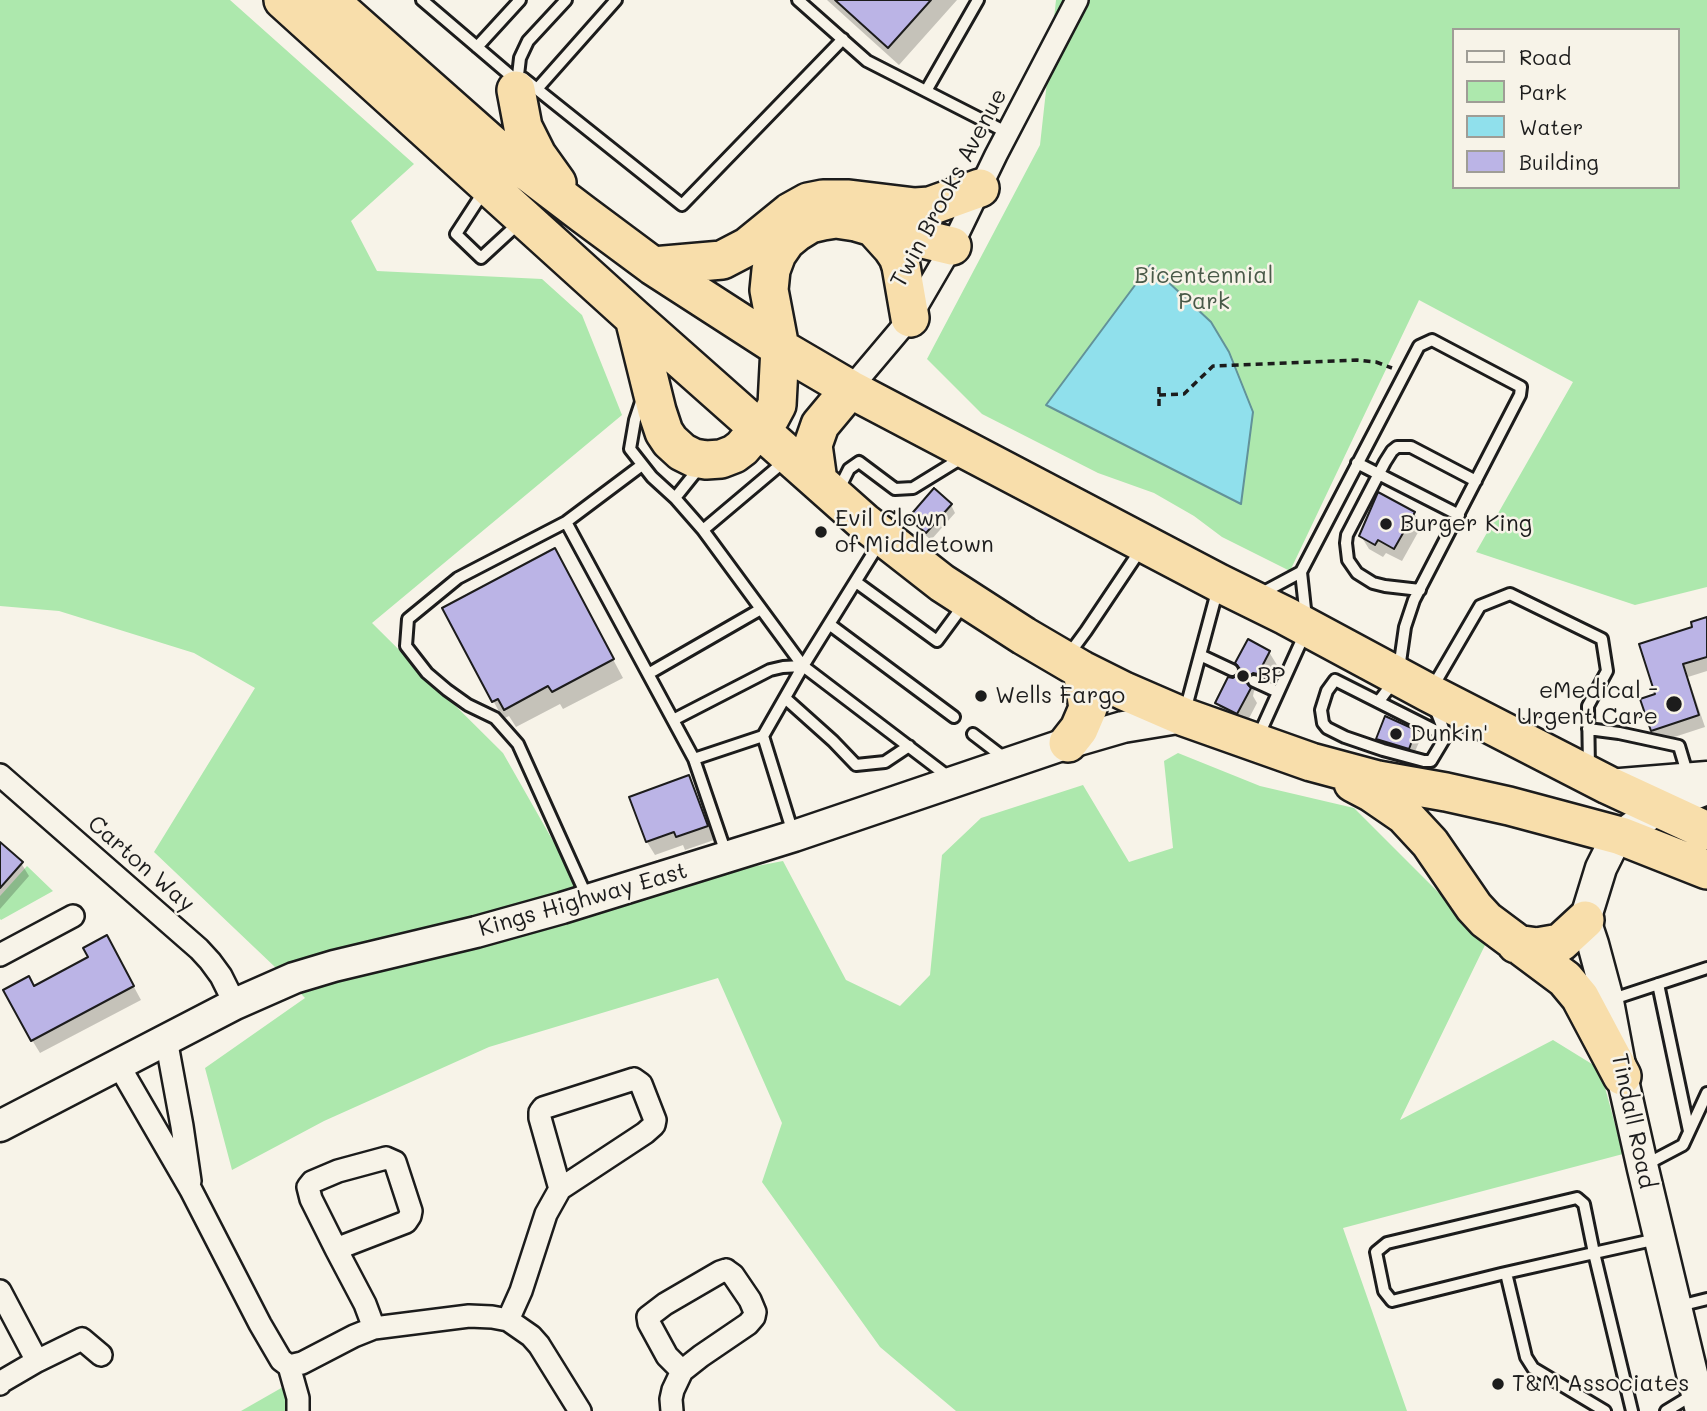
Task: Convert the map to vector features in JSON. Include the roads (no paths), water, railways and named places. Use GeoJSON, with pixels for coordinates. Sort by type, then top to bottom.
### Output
{"type":"FeatureCollection","features":[{"type":"Feature","properties":{"kind":"highway"},"geometry":{"type":"LineString","coordinates":[[283,0],[790,457],[942,583],[1024,636],[1124,691],[1184,717],[1311,762],[1372,793],[1404,815],[1430,843],[1486,920],[1565,979],[1580,997],[1622,1076]]}},
{"type":"Feature","properties":{"kind":"highway"},"geometry":{"type":"LineString","coordinates":[[329,0],[495,147],[653,266],[780,348],[850,389],[1307,627],[1402,690],[1707,831]]}},
{"type":"Feature","properties":{"kind":"highway"},"geometry":{"type":"LineString","coordinates":[[522,83],[523,127],[537,155],[573,207]]}},
{"type":"Feature","properties":{"kind":"highway"},"geometry":{"type":"LineString","coordinates":[[653,266],[722,260],[747,247],[790,212],[808,202],[849,199],[915,207],[930,206],[980,188]]}},
{"type":"Feature","properties":{"kind":"highway"},"geometry":{"type":"LineString","coordinates":[[634,318],[664,432],[682,452],[694,458],[720,459],[742,449],[770,418],[777,405],[780,348],[769,290],[771,270],[786,241],[804,228],[836,219],[952,246]]}},
{"type":"Feature","properties":{"kind":"highway"},"geometry":{"type":"LineString","coordinates":[[873,227],[898,257],[910,318]]}},
{"type":"Feature","properties":{"kind":"highway"},"geometry":{"type":"LineString","coordinates":[[827,489],[813,445],[820,425],[850,389]]}},
{"type":"Feature","properties":{"kind":"highway"},"geometry":{"type":"LineString","coordinates":[[1068,743],[1079,729],[1088,708],[1073,665]]}},
{"type":"Feature","properties":{"kind":"highway"},"geometry":{"type":"LineString","coordinates":[[1311,762],[1374,764],[1446,792],[1621,836],[1707,870]]}},
{"type":"Feature","properties":{"kind":"highway"},"geometry":{"type":"LineString","coordinates":[[1516,944],[1537,947],[1560,943],[1585,920]]}},
{"type":"Feature","properties":{"kind":"street","name":"Twin Brooks Avenue"},"geometry":{"type":"LineString","coordinates":[[850,389],[910,318],[952,246],[1077,0]]}},
{"type":"Feature","properties":{"kind":"street","name":"Kings Highway East"},"geometry":{"type":"LineString","coordinates":[[0,1126],[235,1004],[286,981],[589,900],[794,836],[1068,743],[1123,727],[1184,717]]}},
{"type":"Feature","properties":{"kind":"street","name":"Carton Way"},"geometry":{"type":"LineString","coordinates":[[0,775],[199,949],[214,966],[235,1004]]}},
{"type":"Feature","properties":{"kind":"street"},"geometry":{"type":"LineString","coordinates":[[1599,779],[1701,781]]}},
{"type":"Feature","properties":{"kind":"street"},"geometry":{"type":"LineString","coordinates":[[1585,920],[1601,868],[1611,848],[1621,836],[1658,808],[1701,781]]}},
{"type":"Feature","properties":{"kind":"street"},"geometry":{"type":"LineString","coordinates":[[0,955],[74,916]]}},
{"type":"Feature","properties":{"kind":"street","name":"Tindall Road"},"geometry":{"type":"LineString","coordinates":[[1585,920],[1607,1001],[1642,1166],[1699,1402]]}},
{"type":"Feature","properties":{"kind":"street"},"geometry":{"type":"LineString","coordinates":[[166,1040],[183,1126],[191,1190]]}},
{"type":"Feature","properties":{"kind":"street"},"geometry":{"type":"LineString","coordinates":[[118,1064],[191,1190],[260,1324],[281,1360],[289,1366],[298,1398],[298,1411]]}},
{"type":"Feature","properties":{"kind":"street"},"geometry":{"type":"LineString","coordinates":[[508,1320],[521,1291],[546,1214],[560,1189],[654,1125],[655,1120],[641,1084],[634,1079],[629,1080],[544,1108],[540,1112],[560,1189]]}},
{"type":"Feature","properties":{"kind":"street"},"geometry":{"type":"LineString","coordinates":[[336,1249],[406,1222],[411,1211],[395,1163],[386,1158],[338,1171],[312,1182],[308,1187],[311,1199],[336,1249],[365,1304],[374,1328]]}},
{"type":"Feature","properties":{"kind":"street"},"geometry":{"type":"LineString","coordinates":[[672,1411],[673,1390],[682,1371],[754,1317],[755,1312],[750,1300],[733,1275],[726,1270],[665,1304],[648,1317],[667,1356],[682,1371]]}},
{"type":"Feature","properties":{"kind":"street"},"geometry":{"type":"LineString","coordinates":[[0,1291],[37,1361]]}},
{"type":"Feature","properties":{"kind":"street"},"geometry":{"type":"LineString","coordinates":[[289,1366],[302,1363],[374,1328],[469,1316],[492,1317],[508,1320],[531,1336],[580,1411]]}},
{"type":"Feature","properties":{"kind":"street"},"geometry":{"type":"LineString","coordinates":[[0,1384],[37,1361],[82,1339],[101,1355]]}},
{"type":"Feature","properties":{"kind":"lane"},"geometry":{"type":"LineString","coordinates":[[422,0],[522,83],[682,205],[842,39]]}},
{"type":"Feature","properties":{"kind":"lane"},"geometry":{"type":"LineString","coordinates":[[477,47],[520,0]]}},
{"type":"Feature","properties":{"kind":"lane"},"geometry":{"type":"LineString","coordinates":[[522,83],[520,58],[528,41],[566,0]]}},
{"type":"Feature","properties":{"kind":"lane"},"geometry":{"type":"LineString","coordinates":[[522,83],[616,0]]}},
{"type":"Feature","properties":{"kind":"lane"},"geometry":{"type":"LineString","coordinates":[[798,0],[867,61],[1008,133]]}},
{"type":"Feature","properties":{"kind":"lane"},"geometry":{"type":"LineString","coordinates":[[926,91],[978,0]]}},
{"type":"Feature","properties":{"kind":"lane"},"geometry":{"type":"LineString","coordinates":[[488,186],[456,234],[481,258],[524,218]]}},
{"type":"Feature","properties":{"kind":"lane"},"geometry":{"type":"LineString","coordinates":[[1255,743],[1307,627],[1301,572],[1419,346],[1432,340],[1521,387],[1520,395],[1414,600],[1405,627],[1402,690],[1446,736]]}},
{"type":"Feature","properties":{"kind":"lane"},"geometry":{"type":"LineString","coordinates":[[649,377],[635,420],[631,449],[642,465],[703,530],[803,666],[955,782]]}},
{"type":"Feature","properties":{"kind":"lane"},"geometry":{"type":"LineString","coordinates":[[1420,590],[1374,583],[1357,573],[1348,560],[1347,535],[1378,474],[1392,451],[1404,446],[1411,447],[1476,481]]}},
{"type":"Feature","properties":{"kind":"lane"},"geometry":{"type":"LineString","coordinates":[[827,489],[859,462],[895,489],[914,488],[971,453]]}},
{"type":"Feature","properties":{"kind":"lane"},"geometry":{"type":"LineString","coordinates":[[703,530],[790,457]]}},
{"type":"Feature","properties":{"kind":"lane"},"geometry":{"type":"LineString","coordinates":[[675,498],[706,460]]}},
{"type":"Feature","properties":{"kind":"lane"},"geometry":{"type":"LineString","coordinates":[[1357,463],[1459,515]]}},
{"type":"Feature","properties":{"kind":"lane"},"geometry":{"type":"LineString","coordinates":[[589,900],[518,744],[495,718],[468,705],[427,673],[406,646],[408,619],[458,578],[566,522],[642,465]]}},
{"type":"Feature","properties":{"kind":"lane"},"geometry":{"type":"LineString","coordinates":[[566,522],[694,759],[728,857]]}},
{"type":"Feature","properties":{"kind":"lane"},"geometry":{"type":"LineString","coordinates":[[694,759],[763,736],[803,666],[884,537]]}},
{"type":"Feature","properties":{"kind":"lane"},"geometry":{"type":"LineString","coordinates":[[1073,665],[1086,631],[1145,544]]}},
{"type":"Feature","properties":{"kind":"lane"},"geometry":{"type":"LineString","coordinates":[[1184,717],[1200,655],[1235,591],[1301,572]]}},
{"type":"Feature","properties":{"kind":"lane"},"geometry":{"type":"LineString","coordinates":[[856,582],[937,641],[968,600]]}},
{"type":"Feature","properties":{"kind":"lane"},"geometry":{"type":"LineString","coordinates":[[1402,690],[1480,606],[1510,594],[1602,639],[1607,671],[1588,706],[1588,729],[1599,779]]}},
{"type":"Feature","properties":{"kind":"lane"},"geometry":{"type":"LineString","coordinates":[[648,674],[761,609]]}},
{"type":"Feature","properties":{"kind":"lane"},"geometry":{"type":"LineString","coordinates":[[829,624],[954,718]]}},
{"type":"Feature","properties":{"kind":"lane"},"geometry":{"type":"LineString","coordinates":[[1200,655],[1232,670]]}},
{"type":"Feature","properties":{"kind":"lane"},"geometry":{"type":"LineString","coordinates":[[673,720],[770,670],[803,666]]}},
{"type":"Feature","properties":{"kind":"lane"},"geometry":{"type":"LineString","coordinates":[[1335,680],[1402,690],[1446,736],[1431,761],[1374,764],[1345,737],[1327,728],[1323,723],[1321,710],[1327,691],[1335,680]]}},
{"type":"Feature","properties":{"kind":"lane"},"geometry":{"type":"LineString","coordinates":[[1254,681],[1278,692]]}},
{"type":"Feature","properties":{"kind":"lane"},"geometry":{"type":"LineString","coordinates":[[785,698],[856,765],[886,762],[909,747]]}},
{"type":"Feature","properties":{"kind":"lane"},"geometry":{"type":"LineString","coordinates":[[1588,729],[1679,746],[1701,781]]}},
{"type":"Feature","properties":{"kind":"lane"},"geometry":{"type":"LineString","coordinates":[[973,734],[1012,762]]}},
{"type":"Feature","properties":{"kind":"lane"},"geometry":{"type":"LineString","coordinates":[[763,736],[794,836]]}},
{"type":"Feature","properties":{"kind":"lane"},"geometry":{"type":"LineString","coordinates":[[1607,1001],[1707,968]]}},
{"type":"Feature","properties":{"kind":"lane"},"geometry":{"type":"LineString","coordinates":[[1658,984],[1689,1131]]}},
{"type":"Feature","properties":{"kind":"lane"},"geometry":{"type":"LineString","coordinates":[[1642,1166],[1683,1145],[1707,1093]]}},
{"type":"Feature","properties":{"kind":"lane"},"geometry":{"type":"LineString","coordinates":[[1632,1411],[1594,1253],[1584,1204],[1577,1198],[1387,1243],[1376,1252],[1384,1291],[1392,1301],[1506,1273],[1594,1253],[1660,1238]]}},
{"type":"Feature","properties":{"kind":"lane"},"geometry":{"type":"LineString","coordinates":[[1506,1273],[1526,1357],[1533,1368],[1605,1411]]}},
{"type":"Feature","properties":{"kind":"lane"},"geometry":{"type":"LineString","coordinates":[[1676,1307],[1707,1299]]}},
{"type":"Feature","properties":{"kind":"lane"},"geometry":{"type":"LineString","coordinates":[[1666,1411],[1699,1402]]}},
{"type":"Feature","properties":{"kind":"water"},"geometry":{"type":"Polygon","coordinates":[[[1150,265],[1211,322],[1229,352],[1253,412],[1241,504],[1046,405],[1150,265]]]}},
{"type":"Feature","properties":{"kind":"place","name":"Burger King"},"geometry":{"type":"Point","coordinates":[1386,524]}},
{"type":"Feature","properties":{"kind":"place","name":"Evil Clown of Middletown"},"geometry":{"type":"Point","coordinates":[821,532]}},
{"type":"Feature","properties":{"kind":"place","name":"BP"},"geometry":{"type":"Point","coordinates":[1243,676]}},
{"type":"Feature","properties":{"kind":"place","name":"Wells Fargo"},"geometry":{"type":"Point","coordinates":[981,696]}},
{"type":"Feature","properties":{"kind":"place","name":"eMedical - Urgent Care"},"geometry":{"type":"Point","coordinates":[1674,704]}},
{"type":"Feature","properties":{"kind":"place","name":"Dunkin'"},"geometry":{"type":"Point","coordinates":[1396,734]}},
{"type":"Feature","properties":{"kind":"place","name":"T&M Associates"},"geometry":{"type":"Point","coordinates":[1498,1384]}},
{"type":"Feature","properties":{"kind":"park label","name":"Bicentennial Park"},"geometry":{"type":"Point","coordinates":[1204,289]}}]}
